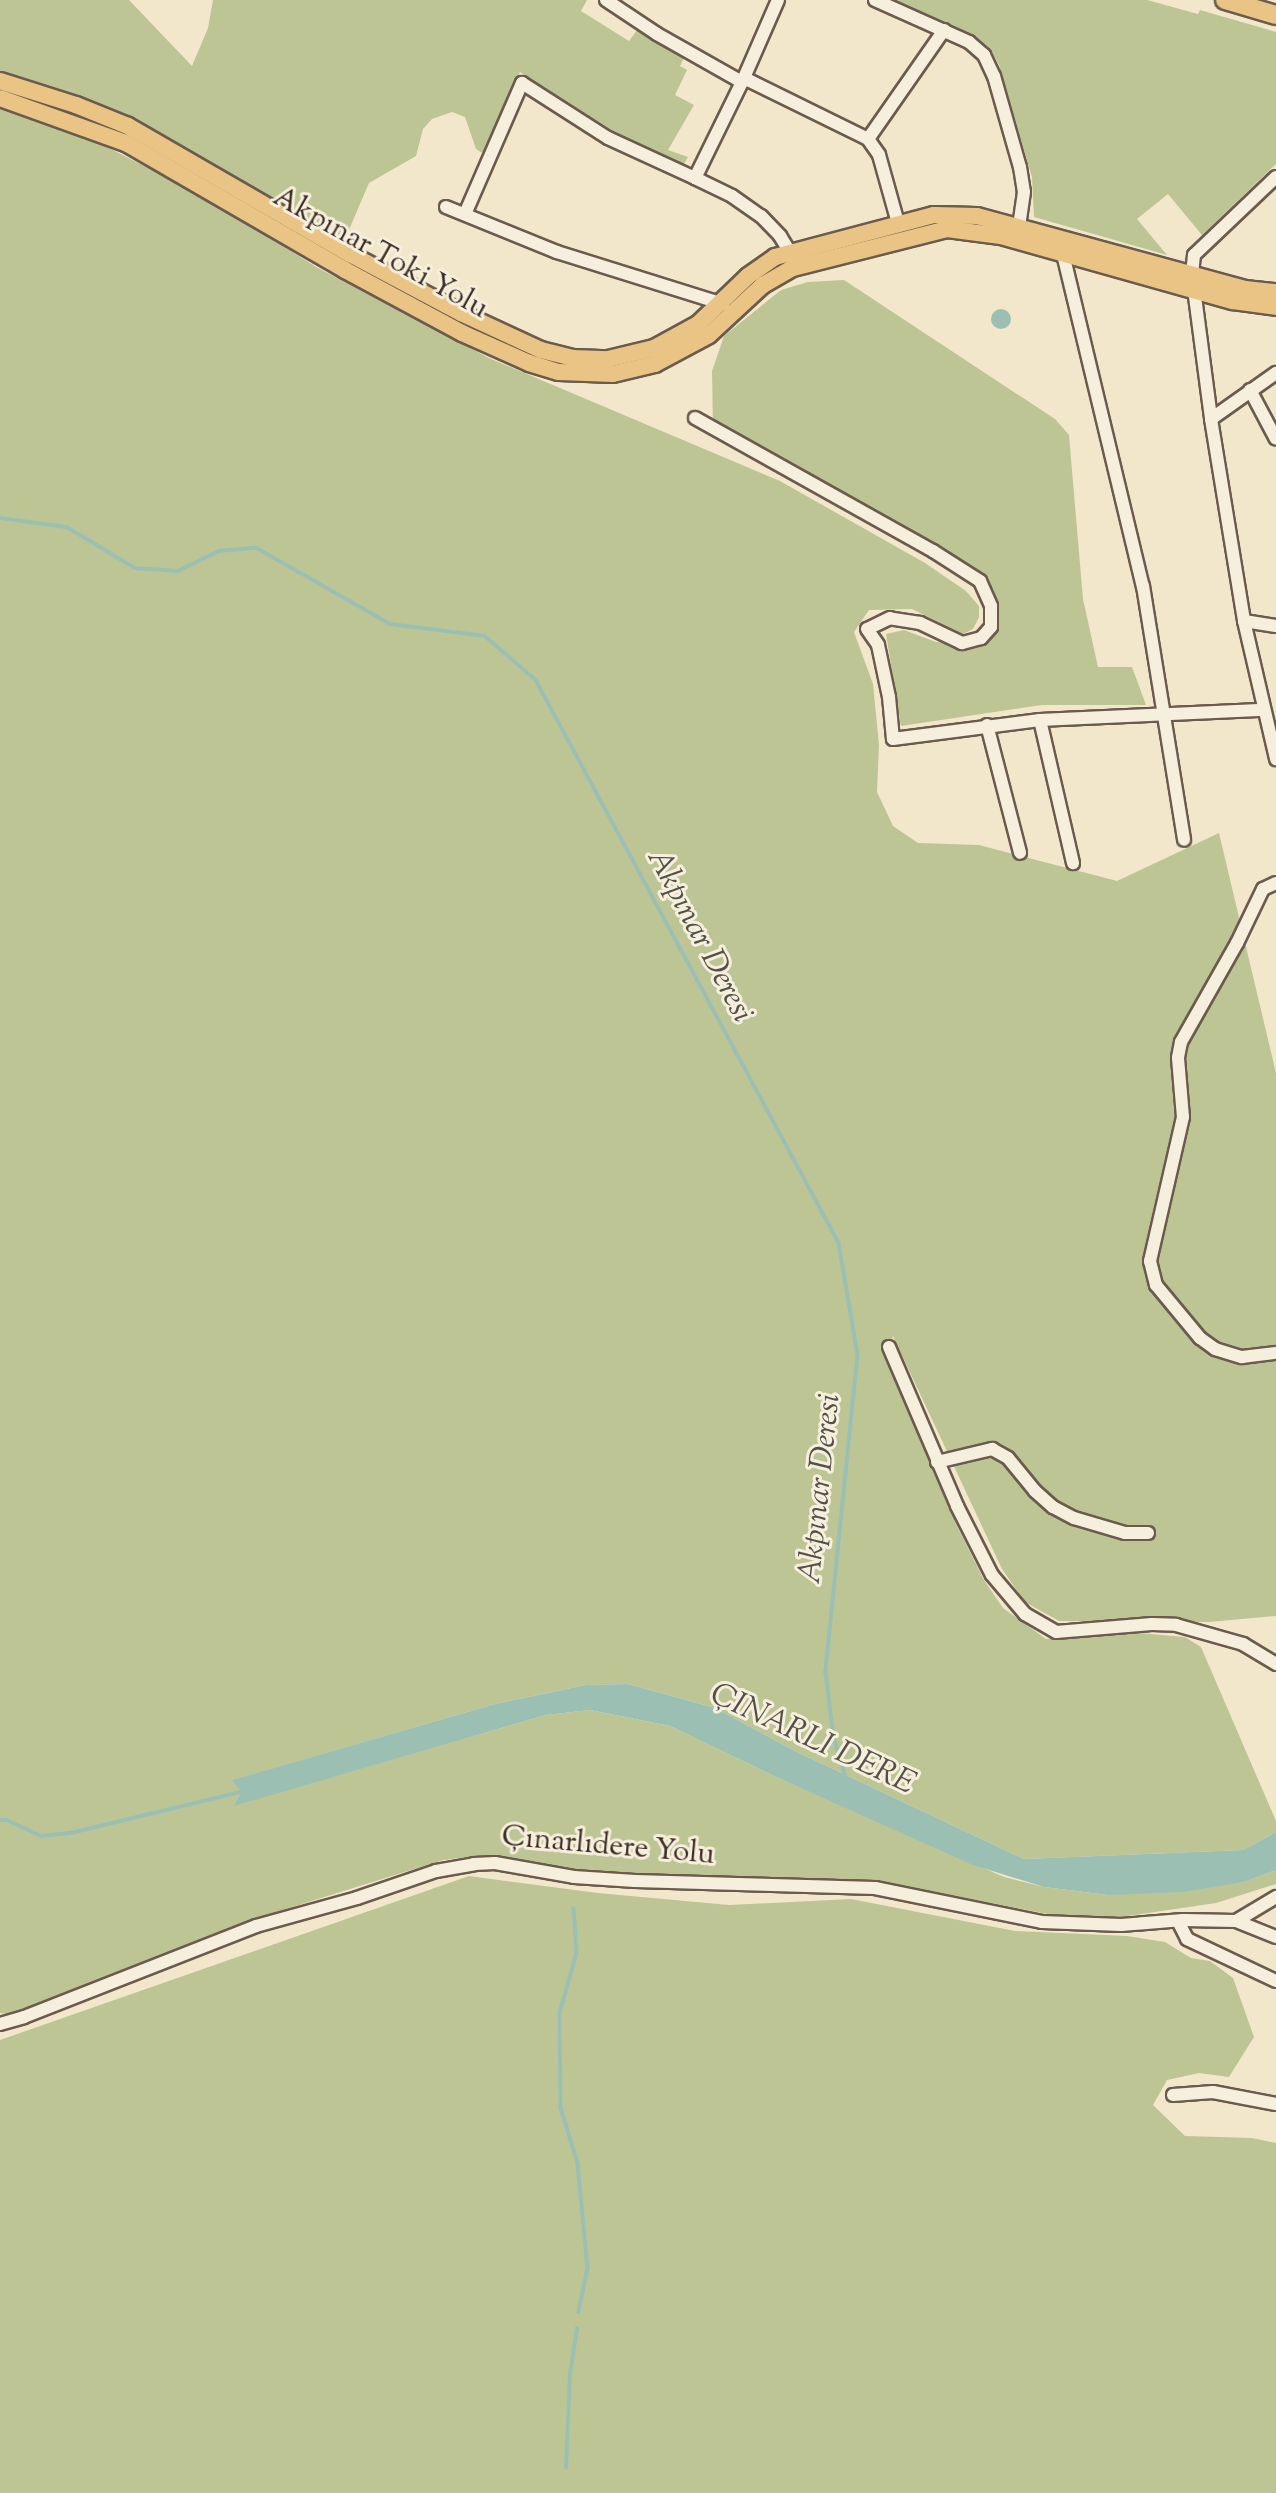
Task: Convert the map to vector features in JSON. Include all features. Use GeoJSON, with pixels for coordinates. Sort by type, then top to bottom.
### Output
{"type":"FeatureCollection","features":[{"type":"Feature","properties":{"kind":"highway"},"geometry":{"type":"LineString","coordinates":[[1225,0],[1276,15]]}},
{"type":"Feature","properties":{"kind":"main road","name":"Akpınar Toki Yolu"},"geometry":{"type":"LineString","coordinates":[[0,81],[76,105],[128,126],[350,254],[461,313],[541,350],[590,359],[639,354],[685,333],[729,308]]}},
{"type":"Feature","properties":{"kind":"main road","name":"Akpınar Toki Yolu"},"geometry":{"type":"LineString","coordinates":[[0,98],[126,143],[345,270],[439,320],[529,363],[559,372],[613,374],[654,364],[691,348],[729,308]]}},
{"type":"Feature","properties":{"kind":"main road"},"geometry":{"type":"LineString","coordinates":[[794,259],[898,223],[952,214],[977,216],[1063,254],[1194,281],[1276,292]]}},
{"type":"Feature","properties":{"kind":"main road"},"geometry":{"type":"LineString","coordinates":[[729,308],[760,266],[947,229],[1018,234],[1194,281],[1251,305],[1276,307]]}},
{"type":"Feature","properties":{"kind":"street"},"geometry":{"type":"LineString","coordinates":[[606,0],[666,40],[867,139],[879,155],[898,223]]}},
{"type":"Feature","properties":{"kind":"street"},"geometry":{"type":"LineString","coordinates":[[695,178],[778,0]]}},
{"type":"Feature","properties":{"kind":"street"},"geometry":{"type":"LineString","coordinates":[[876,0],[944,30],[976,47],[984,55],[994,76],[1022,179],[1018,234]]}},
{"type":"Feature","properties":{"kind":"street"},"geometry":{"type":"LineString","coordinates":[[867,139],[944,30]]}},
{"type":"Feature","properties":{"kind":"street"},"geometry":{"type":"LineString","coordinates":[[465,214],[522,83],[602,135],[732,196],[761,216],[794,259]]}},
{"type":"Feature","properties":{"kind":"street"},"geometry":{"type":"LineString","coordinates":[[1276,177],[1194,255],[1194,281],[1212,419],[1244,621],[1276,759]]}},
{"type":"Feature","properties":{"kind":"street"},"geometry":{"type":"LineString","coordinates":[[446,206],[557,252],[729,308]]}},
{"type":"Feature","properties":{"kind":"street"},"geometry":{"type":"LineString","coordinates":[[1063,254],[1143,586],[1184,840]]}},
{"type":"Feature","properties":{"kind":"street"},"geometry":{"type":"LineString","coordinates":[[1212,419],[1276,373]]}},
{"type":"Feature","properties":{"kind":"street"},"geometry":{"type":"LineString","coordinates":[[1250,390],[1276,439]]}},
{"type":"Feature","properties":{"kind":"street"},"geometry":{"type":"LineString","coordinates":[[695,418],[933,551],[980,581],[992,606],[991,627],[981,638],[962,643],[920,623],[890,618],[867,629],[878,645],[889,697],[892,739],[1040,720],[1264,710]]}},
{"type":"Feature","properties":{"kind":"street"},"geometry":{"type":"LineString","coordinates":[[1244,621],[1276,626]]}},
{"type":"Feature","properties":{"kind":"street"},"geometry":{"type":"LineString","coordinates":[[1040,720],[1073,863]]}},
{"type":"Feature","properties":{"kind":"street"},"geometry":{"type":"LineString","coordinates":[[987,725],[1020,853]]}},
{"type":"Feature","properties":{"kind":"street"},"geometry":{"type":"LineString","coordinates":[[1276,883],[1263,889],[1237,943],[1181,1042],[1178,1058],[1183,1117],[1150,1261],[1156,1285],[1200,1338],[1215,1349],[1242,1357],[1276,1353]]}},
{"type":"Feature","properties":{"kind":"street"},"geometry":{"type":"LineString","coordinates":[[889,1347],[937,1462],[992,1575],[1007,1596],[1041,1625],[1056,1632],[1176,1625],[1243,1644],[1276,1664]]}},
{"type":"Feature","properties":{"kind":"street"},"geometry":{"type":"LineString","coordinates":[[937,1462],[992,1449],[1008,1458],[1035,1492],[1053,1507],[1074,1518],[1125,1533],[1148,1533]]}},
{"type":"Feature","properties":{"kind":"street","name":"Çınarlıdere Yolu"},"geometry":{"type":"LineString","coordinates":[[0,2024],[256,1926],[358,1898],[446,1869],[474,1864],[495,1863],[575,1877],[635,1881],[875,1888],[1042,1922],[1121,1925],[1178,1921],[1236,1922]]}},
{"type":"Feature","properties":{"kind":"street"},"geometry":{"type":"LineString","coordinates":[[1236,1922],[1276,1897]]}},
{"type":"Feature","properties":{"kind":"street"},"geometry":{"type":"LineString","coordinates":[[1178,1921],[1187,1939],[1276,1981]]}},
{"type":"Feature","properties":{"kind":"street"},"geometry":{"type":"LineString","coordinates":[[1236,1922],[1276,1937]]}},
{"type":"Feature","properties":{"kind":"street"},"geometry":{"type":"LineString","coordinates":[[1173,2095],[1213,2092],[1276,2104]]}},
{"type":"Feature","properties":{"kind":"green space"},"geometry":{"type":"Polygon","coordinates":[[[0,0],[129,0],[192,66],[208,28],[213,0],[587,0],[581,11],[629,41],[638,29],[684,58],[680,66],[687,70],[675,95],[694,105],[668,150],[688,157],[683,166],[626,139],[520,72],[484,154],[476,149],[465,117],[452,112],[432,119],[423,129],[416,156],[369,183],[345,239],[165,137],[88,101],[0,74],[0,0]]]}},
{"type":"Feature","properties":{"kind":"green space"},"geometry":{"type":"Polygon","coordinates":[[[893,0],[1147,0],[1198,14],[1200,10],[1276,32],[1276,164],[1202,235],[1168,194],[1137,219],[1167,255],[1034,217],[1032,177],[999,65],[990,48],[977,38],[893,0]]]}},
{"type":"Feature","properties":{"kind":"green space"},"geometry":{"type":"Polygon","coordinates":[[[0,108],[107,147],[199,194],[318,268],[489,358],[780,481],[925,563],[966,591],[979,606],[979,617],[973,629],[963,634],[912,609],[869,610],[854,632],[873,684],[879,745],[877,792],[893,826],[918,843],[979,845],[1117,881],[1219,833],[1276,1073],[1276,1616],[1209,1622],[1059,1621],[1025,1602],[1002,1569],[893,1336],[887,1355],[956,1524],[984,1580],[1003,1608],[1046,1639],[1139,1633],[1185,1637],[1201,1647],[1276,1821],[1276,1832],[1243,1850],[1024,1859],[795,1751],[715,1708],[628,1684],[586,1685],[495,1704],[233,1780],[241,1792],[235,1805],[546,1715],[590,1710],[670,1726],[776,1777],[1004,1877],[1044,1887],[1108,1895],[1244,1882],[1276,1870],[1276,1884],[1216,1903],[1101,1920],[1048,1914],[879,1881],[630,1873],[556,1868],[485,1855],[443,1860],[238,1924],[9,2014],[0,2013],[0,108]]]}},
{"type":"Feature","properties":{"kind":"green space"},"geometry":{"type":"Polygon","coordinates":[[[844,280],[1055,419],[1069,435],[1083,599],[1098,667],[1132,667],[1146,705],[1042,705],[901,726],[886,634],[904,630],[936,642],[962,643],[991,627],[980,581],[713,428],[712,371],[724,336],[781,290],[808,282],[844,280]]]}},
{"type":"Feature","properties":{"kind":"green space"},"geometry":{"type":"Polygon","coordinates":[[[469,1876],[598,1893],[729,1905],[851,1899],[1015,1931],[1127,1936],[1165,1942],[1191,1958],[1210,1961],[1233,1978],[1254,2037],[1229,2077],[1199,2073],[1167,2080],[1153,2105],[1185,2136],[1252,2138],[1276,2143],[1276,2493],[0,2493],[0,2040],[469,1876]]]}},
{"type":"Feature","properties":{"kind":"water"},"geometry":{"type":"Polygon","coordinates":[[[997,309],[1005,309],[1011,319],[1005,329],[997,329],[991,323],[991,315],[997,309]]]}},
{"type":"Feature","properties":{"kind":"water"},"geometry":{"type":"Polygon","coordinates":[[[628,1684],[715,1708],[795,1751],[1024,1859],[1243,1850],[1276,1832],[1276,1870],[1244,1882],[1183,1892],[1108,1895],[1044,1887],[973,1865],[776,1777],[670,1726],[590,1710],[546,1715],[234,1806],[241,1792],[232,1780],[495,1704],[586,1685],[628,1684]]]}},
{"type":"Feature","properties":{"kind":"waterway","name":"Akpınar Deresi"},"geometry":{"type":"LineString","coordinates":[[0,518],[67,527],[135,568],[178,571],[219,551],[257,548],[390,624],[485,636],[536,680],[839,1243],[858,1355],[826,1672],[834,1738],[846,1777]]}},
{"type":"Feature","properties":{"kind":"waterway"},"geometry":{"type":"LineString","coordinates":[[0,1820],[7,1820],[41,1836],[71,1833],[241,1792]]}},
{"type":"Feature","properties":{"kind":"waterway"},"geometry":{"type":"LineString","coordinates":[[574,1908],[577,1953],[560,2013],[561,2108],[578,2163],[588,2268],[579,2312]]}},
{"type":"Feature","properties":{"kind":"waterway"},"geometry":{"type":"LineString","coordinates":[[566,2468],[570,2374],[577,2329]]}},
{"type":"Feature","properties":{"kind":"water label","name":"ÇINARLI DERE"},"geometry":{"type":"Point","coordinates":[812,1740]}}]}
